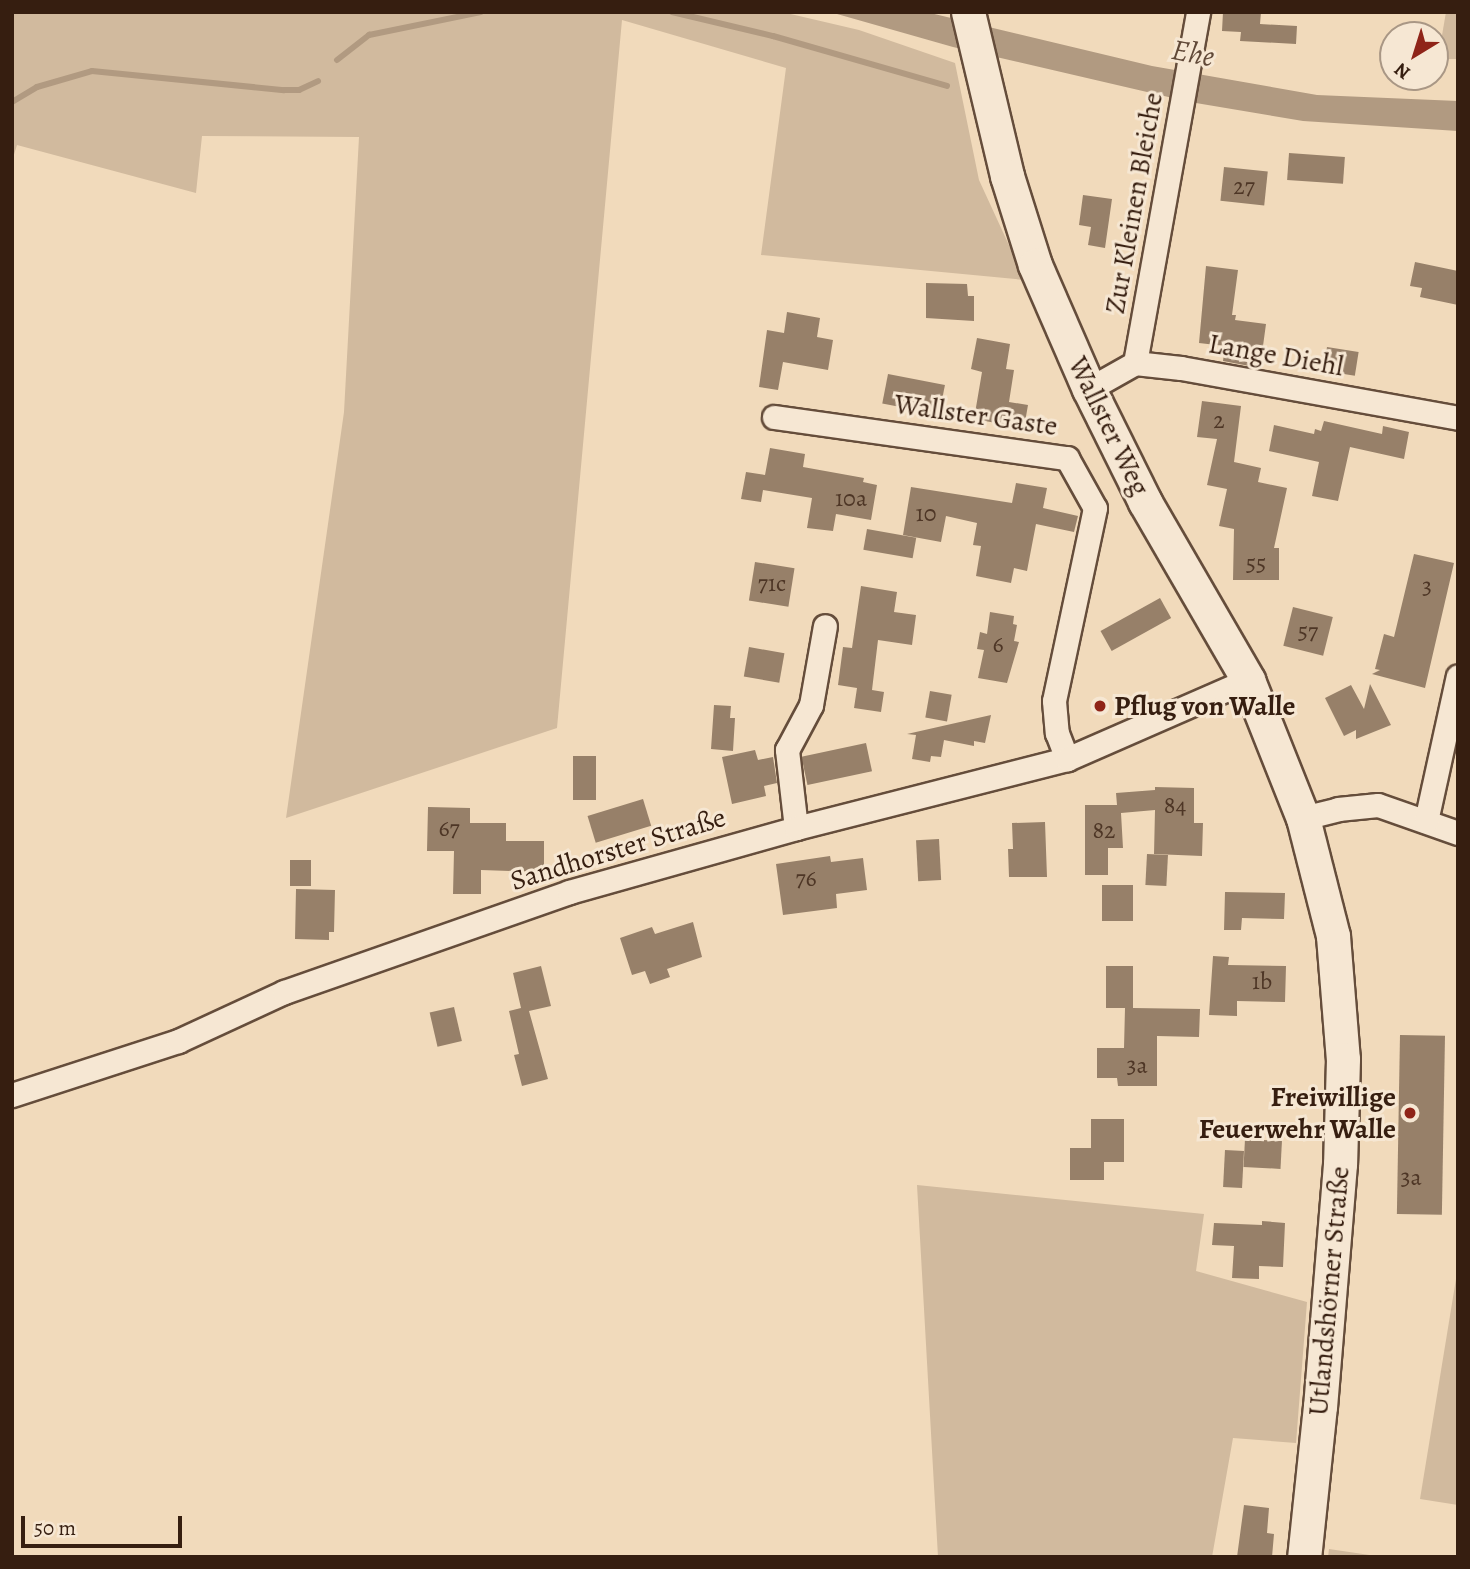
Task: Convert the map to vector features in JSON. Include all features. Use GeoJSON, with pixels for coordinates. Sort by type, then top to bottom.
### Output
{"type":"FeatureCollection","features":[{"type":"Feature","properties":{"kind":"street","name":"Wallster Weg"},"geometry":{"type":"LineString","coordinates":[[968,12],[985,87],[1035,265],[1089,390],[1145,502],[1248,680],[1303,818]]}},
{"type":"Feature","properties":{"kind":"street","name":"Zur Kleinen Bleiche"},"geometry":{"type":"LineString","coordinates":[[1135,363],[1198,12]]}},
{"type":"Feature","properties":{"kind":"street"},"geometry":{"type":"LineString","coordinates":[[1089,390],[1135,363]]}},
{"type":"Feature","properties":{"kind":"street","name":"Lange Diehl"},"geometry":{"type":"LineString","coordinates":[[1135,363],[1181,368],[1458,418]]}},
{"type":"Feature","properties":{"kind":"street","name":"Wallster Gaste"},"geometry":{"type":"LineString","coordinates":[[774,417],[1068,458],[1095,508],[1054,701],[1057,733],[1067,759]]}},
{"type":"Feature","properties":{"kind":"street"},"geometry":{"type":"LineString","coordinates":[[796,828],[787,750],[811,705],[825,626]]}},
{"type":"Feature","properties":{"kind":"street"},"geometry":{"type":"LineString","coordinates":[[1426,821],[1458,676]]}},
{"type":"Feature","properties":{"kind":"street","name":"Sandhorster Straße"},"geometry":{"type":"LineString","coordinates":[[12,1095],[178,1041],[284,992],[569,892],[796,828],[1067,759],[1248,680]]}},
{"type":"Feature","properties":{"kind":"street"},"geometry":{"type":"LineString","coordinates":[[1303,818],[1338,809],[1378,805],[1458,834]]}},
{"type":"Feature","properties":{"kind":"street","name":"Utlandshörner Straße"},"geometry":{"type":"LineString","coordinates":[[1303,818],[1333,936],[1343,1059],[1340,1164],[1331,1287],[1304,1557]]}},
{"type":"Feature","properties":{"kind":"shaded area"},"geometry":{"type":"Polygon","coordinates":[[[12,12],[782,12],[859,30],[955,63],[979,180],[1025,280],[761,255],[786,68],[622,20],[557,728],[286,818],[344,412],[359,137],[202,136],[196,193],[17,145],[12,161],[12,12]]]}},
{"type":"Feature","properties":{"kind":"shaded area"},"geometry":{"type":"Polygon","coordinates":[[[830,12],[926,12],[1152,66],[1317,95],[1458,101],[1458,131],[1303,121],[1190,102],[953,47],[830,12]]]}},
{"type":"Feature","properties":{"kind":"shaded area"},"geometry":{"type":"Polygon","coordinates":[[[1446,12],[1458,12],[1458,59],[1449,59],[1449,21],[1444,21],[1446,12]]]}},
{"type":"Feature","properties":{"kind":"shaded area"},"geometry":{"type":"Polygon","coordinates":[[[917,1185],[1204,1214],[1196,1271],[1307,1302],[1296,1443],[1233,1438],[1212,1557],[938,1557],[917,1185]]]}},
{"type":"Feature","properties":{"kind":"shaded area"},"geometry":{"type":"Polygon","coordinates":[[[1458,1279],[1458,1505],[1420,1499],[1458,1279]]]}},
{"type":"Feature","properties":{"kind":"shaded area"},"geometry":{"type":"Polygon","coordinates":[[[1329,1549],[1383,1557],[1328,1557],[1329,1549]]]}},
{"type":"Feature","properties":{"kind":"building"},"geometry":{"type":"Polygon","coordinates":[[[1223,12],[1261,12],[1260,24],[1297,26],[1296,44],[1240,41],[1241,32],[1222,31],[1223,12]]]}},
{"type":"Feature","properties":{"kind":"building"},"geometry":{"type":"Polygon","coordinates":[[[1289,153],[1345,157],[1343,184],[1287,180],[1289,153]]]}},
{"type":"Feature","properties":{"kind":"building"},"geometry":{"type":"Polygon","coordinates":[[[1224,167],[1268,172],[1264,205],[1220,201],[1224,167]]]}},
{"type":"Feature","properties":{"kind":"building"},"geometry":{"type":"Polygon","coordinates":[[[1083,195],[1112,199],[1105,248],[1088,245],[1091,227],[1079,225],[1083,195]]]}},
{"type":"Feature","properties":{"kind":"building"},"geometry":{"type":"Polygon","coordinates":[[[1415,262],[1458,271],[1458,305],[1420,297],[1422,288],[1410,286],[1415,262]]]}},
{"type":"Feature","properties":{"kind":"building"},"geometry":{"type":"Polygon","coordinates":[[[1206,266],[1238,270],[1232,315],[1236,315],[1235,320],[1266,324],[1260,368],[1223,361],[1225,346],[1199,343],[1206,266]]]}},
{"type":"Feature","properties":{"kind":"building"},"geometry":{"type":"Polygon","coordinates":[[[926,283],[967,284],[968,296],[974,296],[974,321],[926,318],[926,283]]]}},
{"type":"Feature","properties":{"kind":"building"},"geometry":{"type":"Polygon","coordinates":[[[787,312],[820,318],[817,337],[833,340],[828,370],[783,362],[778,390],[759,387],[767,330],[784,333],[787,312]]]}},
{"type":"Feature","properties":{"kind":"building"},"geometry":{"type":"Polygon","coordinates":[[[977,338],[1010,344],[1006,369],[1014,370],[1009,402],[1028,405],[1024,428],[974,419],[982,372],[971,369],[977,338]]]}},
{"type":"Feature","properties":{"kind":"building"},"geometry":{"type":"Polygon","coordinates":[[[1327,347],[1359,352],[1355,376],[1323,371],[1327,347]]]}},
{"type":"Feature","properties":{"kind":"building"},"geometry":{"type":"Polygon","coordinates":[[[888,374],[945,385],[939,415],[882,403],[888,374]]]}},
{"type":"Feature","properties":{"kind":"building"},"geometry":{"type":"Polygon","coordinates":[[[1202,401],[1241,406],[1234,462],[1261,468],[1258,482],[1287,488],[1274,548],[1279,548],[1279,580],[1233,580],[1234,529],[1219,526],[1227,489],[1207,485],[1217,439],[1197,437],[1202,401]]]}},
{"type":"Feature","properties":{"kind":"building"},"geometry":{"type":"Polygon","coordinates":[[[1324,421],[1382,434],[1383,426],[1409,432],[1404,459],[1350,447],[1338,501],[1312,496],[1319,462],[1269,451],[1274,425],[1314,434],[1315,429],[1321,431],[1324,421]]]}},
{"type":"Feature","properties":{"kind":"building"},"geometry":{"type":"Polygon","coordinates":[[[770,448],[805,454],[803,467],[864,478],[863,482],[877,485],[871,520],[836,514],[833,531],[807,528],[812,498],[763,490],[761,502],[741,499],[746,472],[765,475],[770,448]]]}},
{"type":"Feature","properties":{"kind":"building"},"geometry":{"type":"Polygon","coordinates":[[[1016,483],[1047,488],[1043,508],[1078,516],[1074,532],[1036,524],[1027,571],[1014,568],[1011,583],[976,576],[981,546],[973,545],[977,523],[946,516],[941,542],[903,535],[911,487],[1012,503],[1016,483]]]}},
{"type":"Feature","properties":{"kind":"building"},"geometry":{"type":"Polygon","coordinates":[[[867,529],[916,538],[913,558],[863,550],[867,529]]]}},
{"type":"Feature","properties":{"kind":"building"},"geometry":{"type":"Polygon","coordinates":[[[1414,554],[1454,563],[1425,688],[1372,674],[1380,670],[1375,669],[1384,634],[1394,637],[1414,554]]]}},
{"type":"Feature","properties":{"kind":"building"},"geometry":{"type":"Polygon","coordinates":[[[755,562],[795,568],[788,607],[749,601],[755,562]]]}},
{"type":"Feature","properties":{"kind":"building"},"geometry":{"type":"Polygon","coordinates":[[[861,586],[897,592],[894,612],[916,615],[912,645],[878,640],[872,690],[884,692],[881,712],[854,708],[857,688],[838,685],[843,647],[852,648],[861,586]]]}},
{"type":"Feature","properties":{"kind":"building"},"geometry":{"type":"Polygon","coordinates":[[[1160,598],[1171,618],[1112,651],[1101,631],[1160,598]]]}},
{"type":"Feature","properties":{"kind":"building"},"geometry":{"type":"Polygon","coordinates":[[[1293,607],[1333,617],[1323,656],[1283,646],[1293,607]]]}},
{"type":"Feature","properties":{"kind":"building"},"geometry":{"type":"Polygon","coordinates":[[[990,612],[1014,616],[1013,624],[1017,625],[1014,641],[1019,642],[1007,683],[978,678],[984,650],[977,649],[980,632],[987,634],[990,612]]]}},
{"type":"Feature","properties":{"kind":"building"},"geometry":{"type":"Polygon","coordinates":[[[749,647],[784,653],[779,683],[744,677],[749,647]]]}},
{"type":"Feature","properties":{"kind":"building"},"geometry":{"type":"Polygon","coordinates":[[[1370,684],[1391,725],[1356,739],[1356,730],[1344,736],[1325,698],[1351,685],[1364,709],[1370,684]]]}},
{"type":"Feature","properties":{"kind":"building"},"geometry":{"type":"Polygon","coordinates":[[[930,691],[952,695],[947,721],[925,718],[930,691]]]}},
{"type":"Feature","properties":{"kind":"building"},"geometry":{"type":"Polygon","coordinates":[[[714,705],[731,706],[730,718],[735,718],[733,751],[711,749],[714,705]]]}},
{"type":"Feature","properties":{"kind":"building"},"geometry":{"type":"Polygon","coordinates":[[[991,715],[985,743],[974,741],[974,746],[944,740],[941,757],[931,756],[930,762],[912,759],[916,735],[907,734],[991,715]]]}},
{"type":"Feature","properties":{"kind":"building"},"geometry":{"type":"Polygon","coordinates":[[[866,743],[872,771],[807,785],[801,757],[866,743]]]}},
{"type":"Feature","properties":{"kind":"building"},"geometry":{"type":"Polygon","coordinates":[[[755,750],[758,760],[773,757],[777,783],[764,786],[766,796],[732,804],[722,757],[755,750]]]}},
{"type":"Feature","properties":{"kind":"building"},"geometry":{"type":"Polygon","coordinates":[[[573,756],[596,756],[596,800],[573,800],[573,756]]]}},
{"type":"Feature","properties":{"kind":"building"},"geometry":{"type":"Polygon","coordinates":[[[1155,787],[1194,788],[1194,823],[1203,823],[1202,856],[1154,854],[1155,810],[1121,813],[1123,848],[1108,848],[1108,875],[1085,875],[1085,805],[1117,805],[1116,793],[1155,790],[1155,787]]]}},
{"type":"Feature","properties":{"kind":"building"},"geometry":{"type":"Polygon","coordinates":[[[643,799],[651,826],[596,843],[588,816],[643,799]]]}},
{"type":"Feature","properties":{"kind":"building"},"geometry":{"type":"Polygon","coordinates":[[[428,807],[470,808],[470,823],[506,823],[506,841],[544,841],[544,872],[481,870],[481,894],[453,894],[454,851],[427,851],[428,807]]]}},
{"type":"Feature","properties":{"kind":"building"},"geometry":{"type":"Polygon","coordinates":[[[1045,822],[1047,877],[1009,877],[1008,849],[1013,849],[1012,823],[1045,822]]]}},
{"type":"Feature","properties":{"kind":"building"},"geometry":{"type":"Polygon","coordinates":[[[939,839],[941,880],[918,881],[916,840],[939,839]]]}},
{"type":"Feature","properties":{"kind":"building"},"geometry":{"type":"Polygon","coordinates":[[[1147,854],[1168,855],[1166,886],[1145,885],[1147,854]]]}},
{"type":"Feature","properties":{"kind":"building"},"geometry":{"type":"Polygon","coordinates":[[[830,856],[831,862],[863,858],[867,890],[836,894],[837,908],[783,915],[776,864],[830,856]]]}},
{"type":"Feature","properties":{"kind":"building"},"geometry":{"type":"Polygon","coordinates":[[[290,860],[311,860],[311,886],[290,886],[290,860]]]}},
{"type":"Feature","properties":{"kind":"building"},"geometry":{"type":"Polygon","coordinates":[[[1102,885],[1133,885],[1133,921],[1102,921],[1102,885]]]}},
{"type":"Feature","properties":{"kind":"building"},"geometry":{"type":"Polygon","coordinates":[[[296,889],[335,890],[334,932],[329,932],[329,940],[295,939],[296,889]]]}},
{"type":"Feature","properties":{"kind":"building"},"geometry":{"type":"Polygon","coordinates":[[[1225,892],[1285,893],[1284,919],[1242,918],[1241,930],[1224,930],[1225,892]]]}},
{"type":"Feature","properties":{"kind":"building"},"geometry":{"type":"Polygon","coordinates":[[[693,922],[702,957],[667,969],[670,977],[650,984],[645,971],[632,975],[620,938],[652,927],[655,934],[693,922]]]}},
{"type":"Feature","properties":{"kind":"building"},"geometry":{"type":"Polygon","coordinates":[[[1213,956],[1229,957],[1228,965],[1286,966],[1285,1002],[1237,1001],[1237,1016],[1209,1015],[1213,956]]]}},
{"type":"Feature","properties":{"kind":"building"},"geometry":{"type":"Polygon","coordinates":[[[541,966],[551,1006],[529,1011],[548,1079],[522,1086],[514,1055],[519,1054],[509,1011],[521,1008],[513,973],[541,966]]]}},
{"type":"Feature","properties":{"kind":"building"},"geometry":{"type":"Polygon","coordinates":[[[1106,966],[1133,966],[1133,1008],[1200,1009],[1199,1037],[1157,1036],[1157,1086],[1118,1086],[1117,1078],[1097,1078],[1097,1048],[1124,1048],[1125,1008],[1106,1008],[1106,966]]]}},
{"type":"Feature","properties":{"kind":"building"},"geometry":{"type":"Polygon","coordinates":[[[454,1007],[462,1041],[438,1047],[430,1013],[454,1007]]]}},
{"type":"Feature","properties":{"kind":"building"},"geometry":{"type":"Polygon","coordinates":[[[1400,1035],[1445,1036],[1442,1215],[1397,1214],[1400,1035]]]}},
{"type":"Feature","properties":{"kind":"building"},"geometry":{"type":"Polygon","coordinates":[[[1091,1119],[1124,1119],[1124,1162],[1104,1162],[1104,1180],[1070,1180],[1070,1148],[1091,1148],[1091,1119]]]}},
{"type":"Feature","properties":{"kind":"building"},"geometry":{"type":"Polygon","coordinates":[[[1245,1139],[1282,1141],[1280,1169],[1244,1167],[1245,1139]]]}},
{"type":"Feature","properties":{"kind":"building"},"geometry":{"type":"Polygon","coordinates":[[[1225,1150],[1244,1151],[1242,1188],[1223,1187],[1225,1150]]]}},
{"type":"Feature","properties":{"kind":"building"},"geometry":{"type":"Polygon","coordinates":[[[1262,1221],[1285,1223],[1283,1267],[1259,1266],[1259,1279],[1232,1278],[1234,1246],[1212,1245],[1214,1223],[1262,1225],[1262,1221]]]}},
{"type":"Feature","properties":{"kind":"building"},"geometry":{"type":"Polygon","coordinates":[[[1244,1505],[1269,1508],[1267,1533],[1274,1534],[1272,1557],[1237,1557],[1244,1505]]]}},
{"type":"Feature","properties":{"kind":"waterway"},"geometry":{"type":"LineString","coordinates":[[337,60],[369,35],[481,12]]}},
{"type":"Feature","properties":{"kind":"waterway"},"geometry":{"type":"LineString","coordinates":[[672,12],[773,36],[947,86]]}},
{"type":"Feature","properties":{"kind":"waterway"},"geometry":{"type":"LineString","coordinates":[[12,102],[37,87],[92,71],[284,90],[299,90],[318,81]]}},
{"type":"Feature","properties":{"kind":"place","name":"Pflug von Walle"},"geometry":{"type":"Point","coordinates":[1100,706]}},
{"type":"Feature","properties":{"kind":"place","name":"Freiwillige Feuerwehr Walle"},"geometry":{"type":"Point","coordinates":[1410,1113]}},
{"type":"Feature","properties":{"kind":"water label","name":"Ehe"},"geometry":{"type":"Point","coordinates":[1193,53]}}]}
